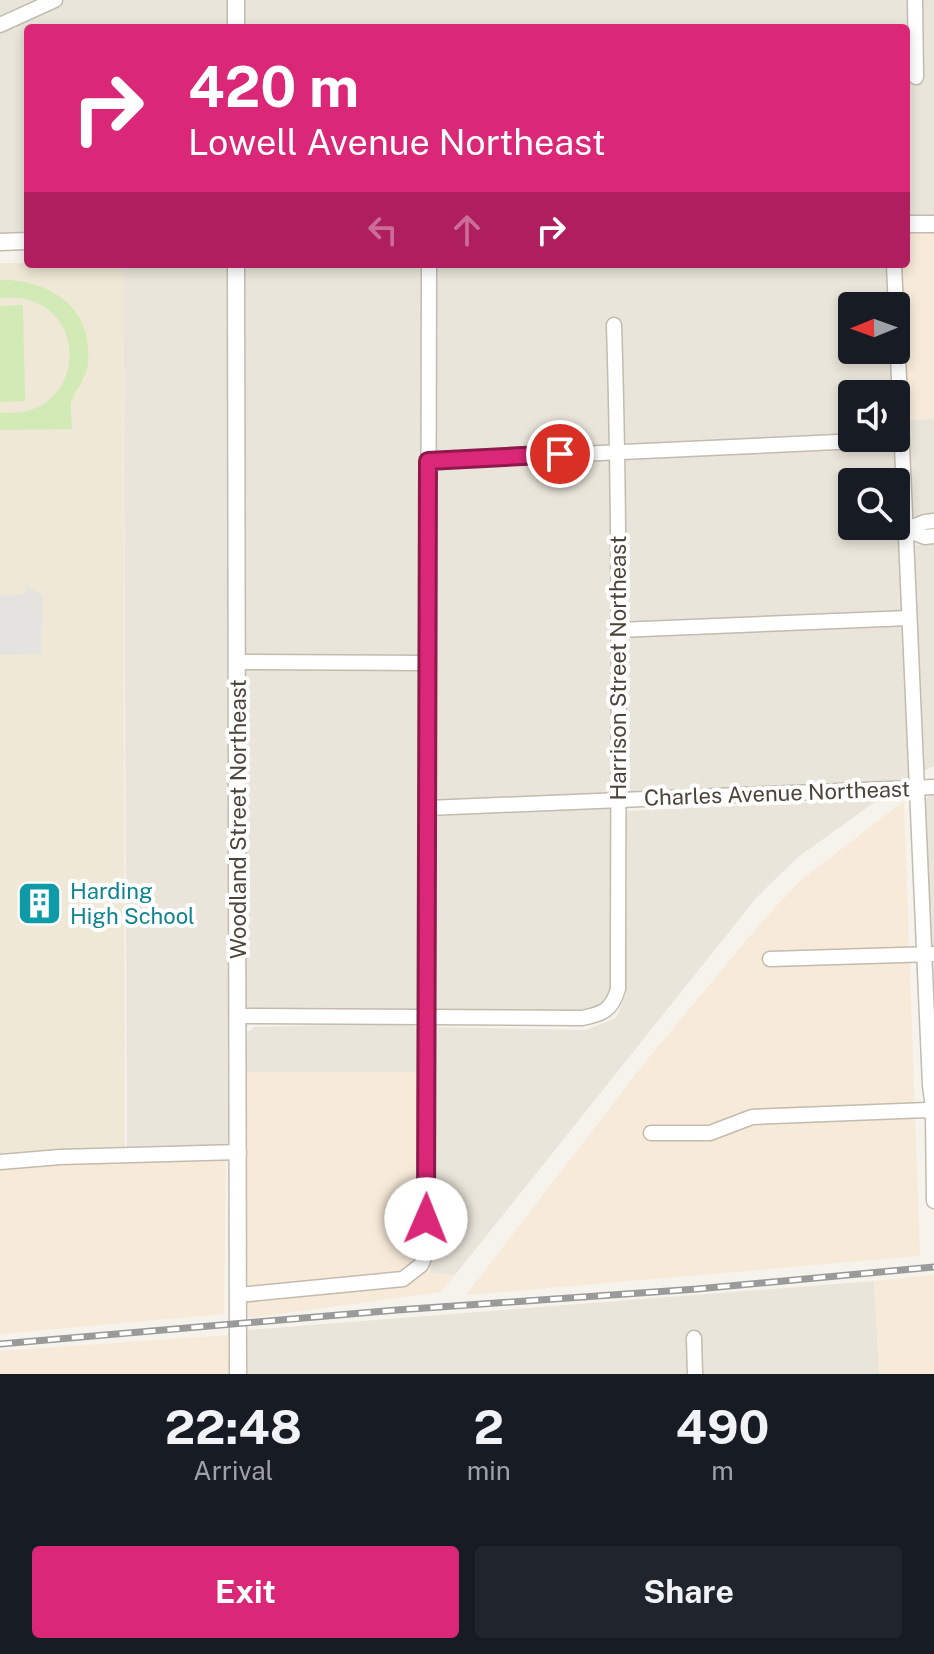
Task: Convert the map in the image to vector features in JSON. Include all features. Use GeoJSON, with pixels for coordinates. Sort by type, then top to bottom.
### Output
{"type":"FeatureCollection","features":[{"type":"Feature","properties":{"kind":"street"},"geometry":{"type":"LineString","coordinates":[[15,17],[23,0]]}},
{"type":"Feature","properties":{"kind":"street"},"geometry":{"type":"LineString","coordinates":[[0,25],[55,0]]}},
{"type":"Feature","properties":{"kind":"street"},"geometry":{"type":"LineString","coordinates":[[236,0],[236,24]]}},
{"type":"Feature","properties":{"kind":"street"},"geometry":{"type":"LineString","coordinates":[[915,0],[916,77]]}},
{"type":"Feature","properties":{"kind":"street"},"geometry":{"type":"LineString","coordinates":[[910,224],[934,224]]}},
{"type":"Feature","properties":{"kind":"street"},"geometry":{"type":"LineString","coordinates":[[0,242],[24,241]]}},
{"type":"Feature","properties":{"kind":"street","name":"Woodland Street Northeast"},"geometry":{"type":"LineString","coordinates":[[236,268],[238,1374]]}},
{"type":"Feature","properties":{"kind":"street"},"geometry":{"type":"LineString","coordinates":[[239,1295],[403,1279],[416,1272],[425,1258],[429,268]]}},
{"type":"Feature","properties":{"kind":"street"},"geometry":{"type":"LineString","coordinates":[[894,268],[899,380]]}},
{"type":"Feature","properties":{"kind":"street","name":"Harrison Street Northeast"},"geometry":{"type":"LineString","coordinates":[[427,1016],[582,1018],[598,1015],[609,1008],[618,989],[618,452],[614,325]]}},
{"type":"Feature","properties":{"kind":"street"},"geometry":{"type":"LineString","coordinates":[[428,461],[838,442]]}},
{"type":"Feature","properties":{"kind":"street"},"geometry":{"type":"LineString","coordinates":[[910,528],[934,521]]}},
{"type":"Feature","properties":{"kind":"street"},"geometry":{"type":"LineString","coordinates":[[910,532],[925,537],[934,536]]}},
{"type":"Feature","properties":{"kind":"street"},"geometry":{"type":"LineString","coordinates":[[905,540],[916,788],[929,954],[934,1201]]}},
{"type":"Feature","properties":{"kind":"street"},"geometry":{"type":"LineString","coordinates":[[619,630],[909,618]]}},
{"type":"Feature","properties":{"kind":"street"},"geometry":{"type":"LineString","coordinates":[[238,662],[428,663]]}},
{"type":"Feature","properties":{"kind":"street","name":"Charles Avenue Northeast"},"geometry":{"type":"LineString","coordinates":[[428,808],[934,787]]}},
{"type":"Feature","properties":{"kind":"street"},"geometry":{"type":"LineString","coordinates":[[770,959],[929,954]]}},
{"type":"Feature","properties":{"kind":"street"},"geometry":{"type":"LineString","coordinates":[[239,1016],[427,1016]]}},
{"type":"Feature","properties":{"kind":"street"},"geometry":{"type":"LineString","coordinates":[[651,1133],[710,1133],[752,1117],[927,1110],[933,1115]]}},
{"type":"Feature","properties":{"kind":"street"},"geometry":{"type":"LineString","coordinates":[[0,1162],[60,1157],[239,1152]]}},
{"type":"Feature","properties":{"kind":"street"},"geometry":{"type":"LineString","coordinates":[[694,1338],[695,1374]]}},
{"type":"Feature","properties":{"kind":"shaded area"},"geometry":{"type":"Polygon","coordinates":[[[0,0],[934,0],[934,224],[910,224],[910,24],[24,24],[24,241],[0,242],[0,0]]]}},
{"type":"Feature","properties":{"kind":"shaded area"},"geometry":{"type":"Polygon","coordinates":[[[910,233],[934,233],[934,419],[910,420],[910,380],[904,380],[904,364],[910,364],[910,292],[901,292],[900,268],[910,268],[910,233]]]}},
{"type":"Feature","properties":{"kind":"shaded area"},"geometry":{"type":"Polygon","coordinates":[[[0,263],[24,263],[24,268],[123,268],[125,1147],[0,1153],[0,263]]]}},
{"type":"Feature","properties":{"kind":"shaded area"},"geometry":{"type":"Polygon","coordinates":[[[123,268],[894,268],[895,292],[838,292],[838,364],[898,364],[899,380],[838,380],[838,452],[902,452],[903,468],[838,468],[838,540],[906,540],[916,788],[618,800],[618,989],[614,1002],[604,1013],[582,1018],[240,1016],[239,1152],[127,1155],[123,268]]]}},
{"type":"Feature","properties":{"kind":"shaded area"},"geometry":{"type":"Polygon","coordinates":[[[934,419],[934,516],[910,517],[907,452],[910,452],[910,420],[934,419]]]}},
{"type":"Feature","properties":{"kind":"shaded area"},"geometry":{"type":"Polygon","coordinates":[[[934,544],[934,766],[921,772],[912,545],[934,544]]]}},
{"type":"Feature","properties":{"kind":"shaded area"},"geometry":{"type":"Polygon","coordinates":[[[24,584],[43,596],[41,654],[0,655],[0,595],[23,595],[27,590],[24,584]]]}},
{"type":"Feature","properties":{"kind":"shaded area"},"geometry":{"type":"Polygon","coordinates":[[[934,794],[934,949],[929,950],[923,806],[934,794]]]}},
{"type":"Feature","properties":{"kind":"shaded area"},"geometry":{"type":"Polygon","coordinates":[[[879,799],[798,857],[757,897],[455,1275],[430,1273],[436,1027],[586,1030],[616,1018],[626,994],[627,811],[879,799]]]}},
{"type":"Feature","properties":{"kind":"shaded area"},"geometry":{"type":"Polygon","coordinates":[[[904,801],[920,1256],[466,1295],[646,1061],[760,924],[801,880],[904,801]]]}},
{"type":"Feature","properties":{"kind":"shaded area"},"geometry":{"type":"Polygon","coordinates":[[[411,1023],[421,1031],[419,1072],[245,1072],[246,1034],[254,1027],[411,1023]]]}},
{"type":"Feature","properties":{"kind":"shaded area"},"geometry":{"type":"Polygon","coordinates":[[[245,1072],[419,1072],[416,1258],[430,1273],[455,1275],[441,1292],[248,1318],[245,1072]]]}},
{"type":"Feature","properties":{"kind":"shaded area"},"geometry":{"type":"Polygon","coordinates":[[[226,1159],[224,1314],[0,1334],[0,1170],[226,1159]]]}},
{"type":"Feature","properties":{"kind":"shaded area"},"geometry":{"type":"Polygon","coordinates":[[[934,1275],[934,1374],[879,1374],[874,1281],[934,1275]]]}},
{"type":"Feature","properties":{"kind":"shaded area"},"geometry":{"type":"Polygon","coordinates":[[[874,1281],[879,1374],[246,1374],[246,1330],[874,1281]]]}},
{"type":"Feature","properties":{"kind":"shaded area"},"geometry":{"type":"Polygon","coordinates":[[[228,1335],[228,1374],[0,1374],[0,1351],[228,1335]]]}},
{"type":"Feature","properties":{"kind":"green space"},"geometry":{"type":"Polygon","coordinates":[[[0,280],[18,281],[51,291],[76,312],[84,327],[88,363],[71,403],[72,429],[0,430],[0,413],[31,410],[59,389],[67,374],[70,358],[62,326],[52,313],[28,300],[0,298],[0,280]]]}},
{"type":"Feature","properties":{"kind":"green space"},"geometry":{"type":"Polygon","coordinates":[[[23,305],[25,401],[0,402],[0,306],[23,305]]]}},
{"type":"Feature","properties":{"kind":"railway"},"geometry":{"type":"LineString","coordinates":[[0,1344],[397,1310],[697,1289],[934,1267]]}},
{"type":"Feature","properties":{"kind":"place","name":"Harding High School"},"geometry":{"type":"Point","coordinates":[39,904]}},
{"type":"Feature","properties":{"kind":"route"},"geometry":{"type":"LineString","coordinates":[[426,1219],[428,461],[560,454]]}}]}
